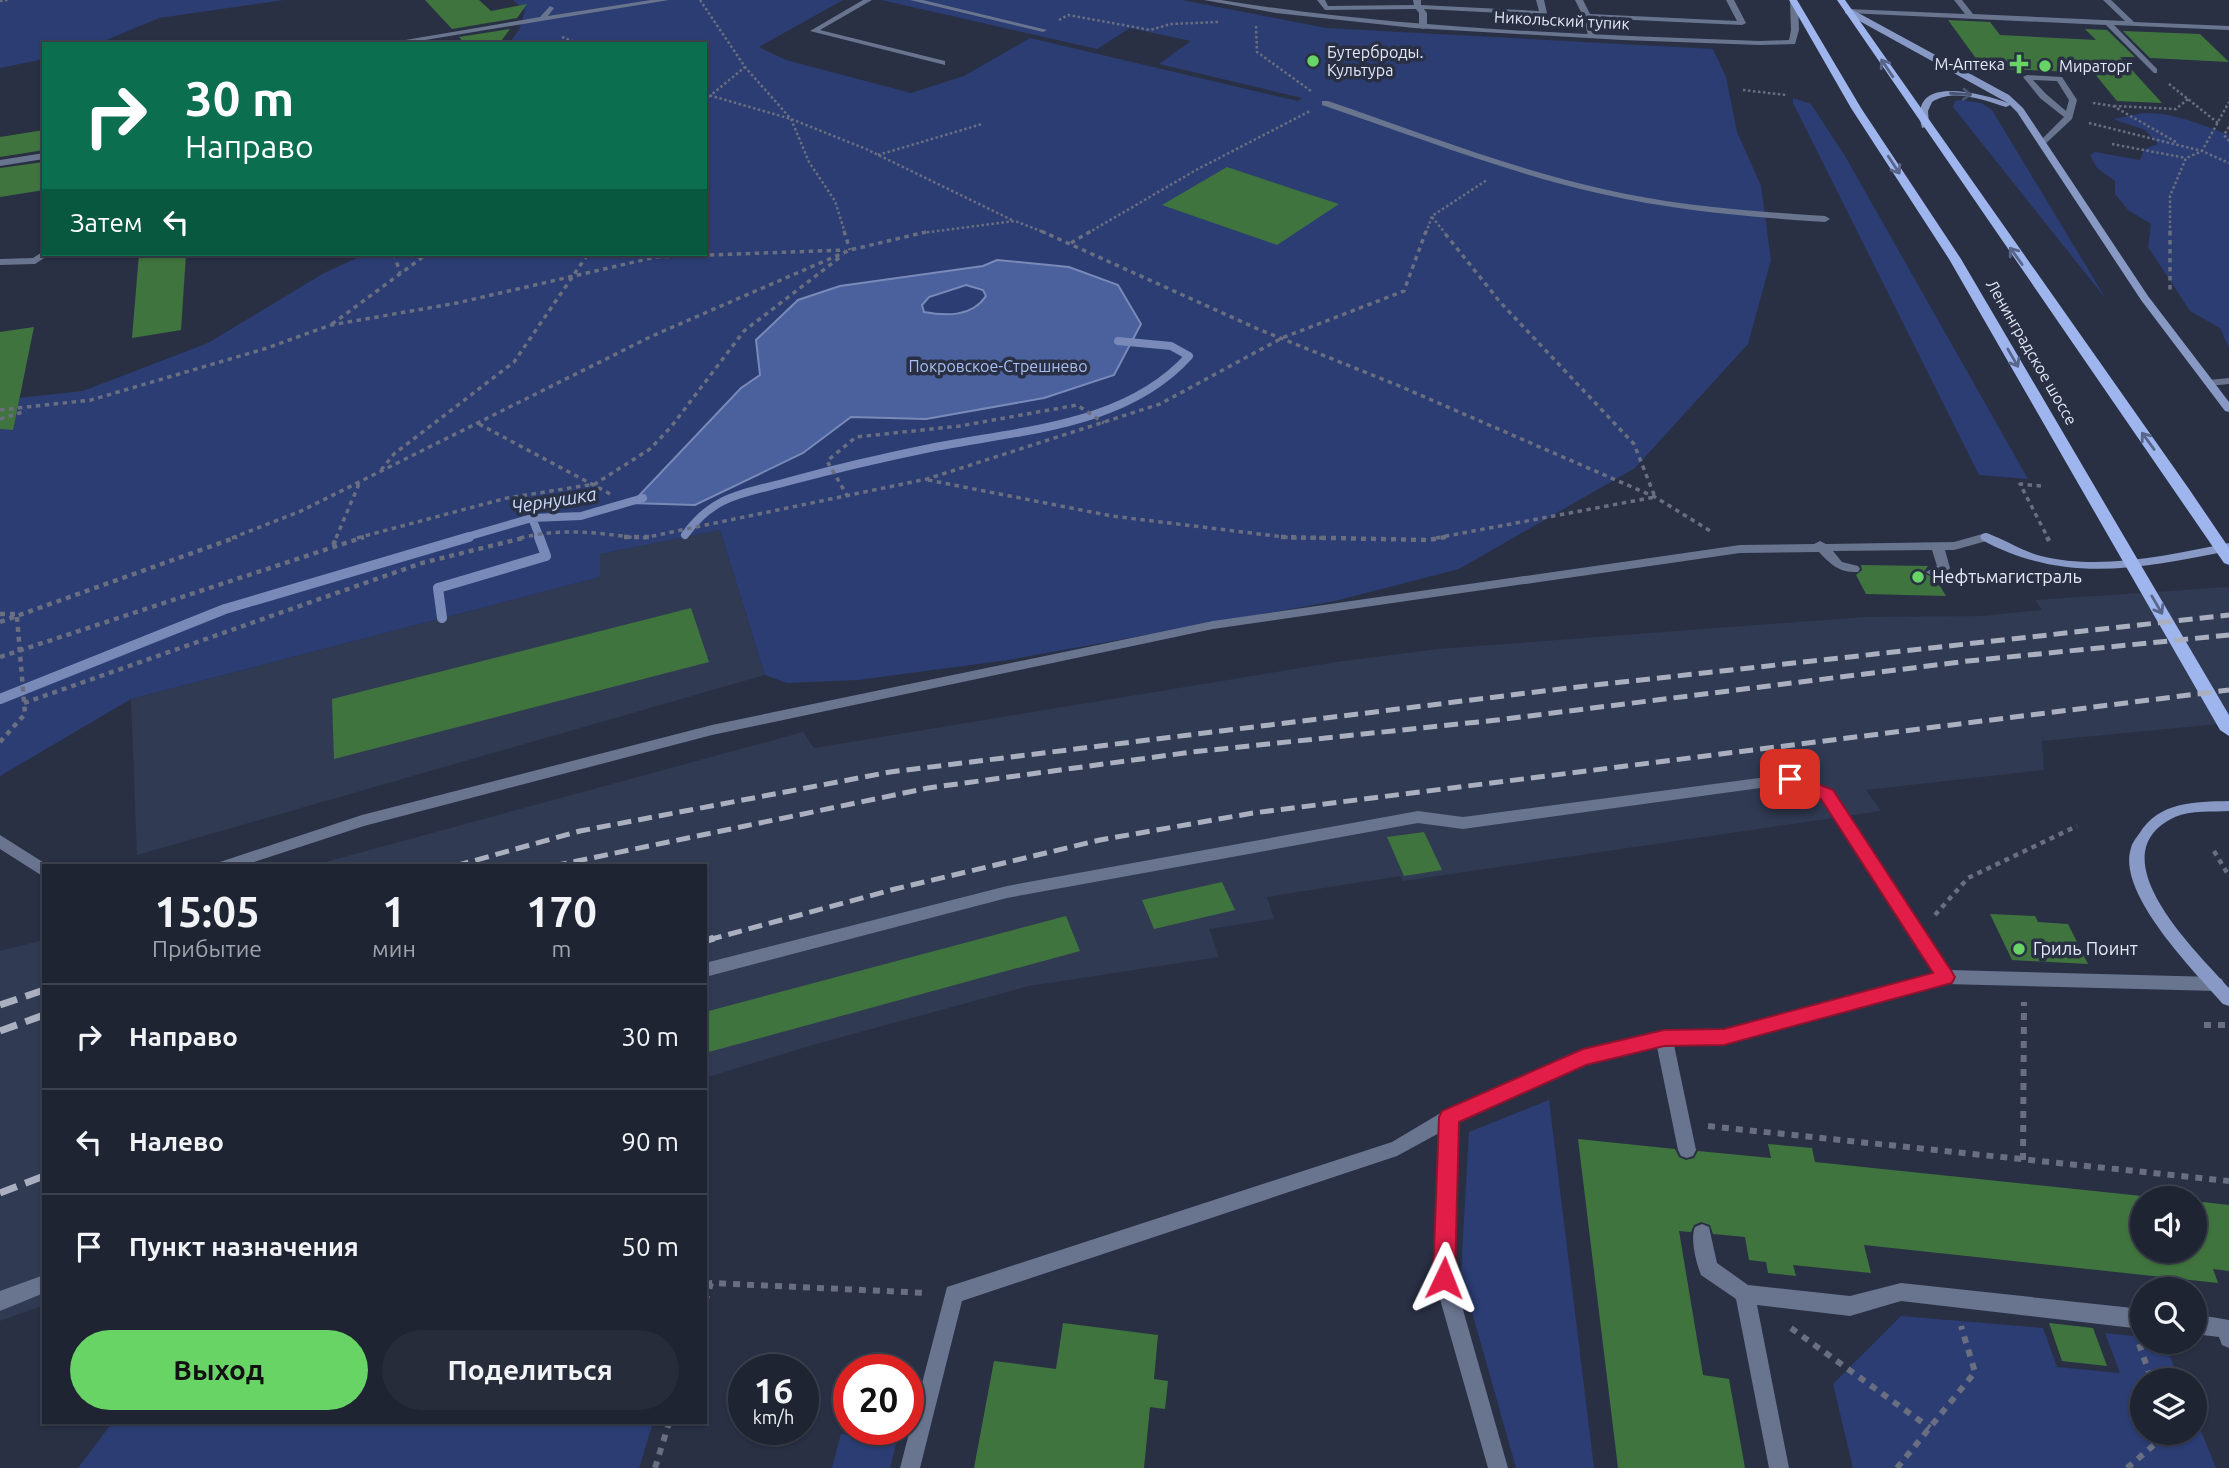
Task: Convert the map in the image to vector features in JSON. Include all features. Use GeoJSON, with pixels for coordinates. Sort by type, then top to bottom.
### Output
{"type":"FeatureCollection","features":[{"type":"Feature","properties":{"kind":"main road","name":"Ленинградское шоссе"},"geometry":{"type":"LineString","coordinates":[[1841,0],[1925,126],[2188,496],[2229,560]]}},
{"type":"Feature","properties":{"kind":"main road","name":"Ленинградское шоссе"},"geometry":{"type":"LineString","coordinates":[[1794,1],[1856,108],[1955,259],[2229,730]]}},
{"type":"Feature","properties":{"kind":"street"},"geometry":{"type":"LineString","coordinates":[[398,42],[665,0]]}},
{"type":"Feature","properties":{"kind":"street"},"geometry":{"type":"LineString","coordinates":[[868,0],[814,31],[942,63]]}},
{"type":"Feature","properties":{"kind":"street"},"geometry":{"type":"LineString","coordinates":[[914,0],[1043,30]]}},
{"type":"Feature","properties":{"kind":"street","name":"Никольский тупик"},"geometry":{"type":"LineString","coordinates":[[1208,0],[1316,19],[1423,27],[1691,40],[1792,42],[1795,30],[1794,1]]}},
{"type":"Feature","properties":{"kind":"street"},"geometry":{"type":"LineString","coordinates":[[1316,19],[1323,4],[1363,10],[1418,4],[1543,13],[1540,0]]}},
{"type":"Feature","properties":{"kind":"street"},"geometry":{"type":"LineString","coordinates":[[1579,0],[1592,35]]}},
{"type":"Feature","properties":{"kind":"street"},"geometry":{"type":"LineString","coordinates":[[1587,16],[1742,23],[1730,0]]}},
{"type":"Feature","properties":{"kind":"street"},"geometry":{"type":"LineString","coordinates":[[1958,0],[1971,17]]}},
{"type":"Feature","properties":{"kind":"street"},"geometry":{"type":"LineString","coordinates":[[2107,0],[2132,24]]}},
{"type":"Feature","properties":{"kind":"street"},"geometry":{"type":"LineString","coordinates":[[1418,4],[1423,13],[1423,27]]}},
{"type":"Feature","properties":{"kind":"street"},"geometry":{"type":"LineString","coordinates":[[542,19],[550,8]]}},
{"type":"Feature","properties":{"kind":"street"},"geometry":{"type":"LineString","coordinates":[[1848,11],[2229,28]]}},
{"type":"Feature","properties":{"kind":"street"},"geometry":{"type":"LineString","coordinates":[[1848,11],[2006,97],[2020,110],[2136,286],[2229,409]]}},
{"type":"Feature","properties":{"kind":"street"},"geometry":{"type":"LineString","coordinates":[[1709,13],[1713,22]]}},
{"type":"Feature","properties":{"kind":"street"},"geometry":{"type":"LineString","coordinates":[[1684,20],[1691,40]]}},
{"type":"Feature","properties":{"kind":"street"},"geometry":{"type":"LineString","coordinates":[[2107,23],[2154,71]]}},
{"type":"Feature","properties":{"kind":"street"},"geometry":{"type":"LineString","coordinates":[[2042,144],[2068,117],[2073,100],[2059,79],[2027,77],[2043,96],[2068,117]]}},
{"type":"Feature","properties":{"kind":"street"},"geometry":{"type":"LineString","coordinates":[[1925,126],[1924,109],[1930,99],[1949,94],[1975,96],[2020,110]]}},
{"type":"Feature","properties":{"kind":"street"},"geometry":{"type":"LineString","coordinates":[[1325,103],[1511,164],[1639,200],[1697,209],[1825,219]]}},
{"type":"Feature","properties":{"kind":"street"},"geometry":{"type":"LineString","coordinates":[[0,163],[42,156]]}},
{"type":"Feature","properties":{"kind":"street"},"geometry":{"type":"LineString","coordinates":[[0,262],[35,261],[42,256]]}},
{"type":"Feature","properties":{"kind":"street"},"geometry":{"type":"LineString","coordinates":[[2209,383],[2229,382]]}},
{"type":"Feature","properties":{"kind":"street"},"geometry":{"type":"LineString","coordinates":[[231,864],[362,821],[739,724],[1213,625],[1740,548],[1954,545],[1986,537],[1998,545],[2030,556],[2102,565],[2150,562],[2229,547]]}},
{"type":"Feature","properties":{"kind":"street"},"geometry":{"type":"LineString","coordinates":[[1820,545],[1838,565],[1854,569]]}},
{"type":"Feature","properties":{"kind":"street"},"geometry":{"type":"LineString","coordinates":[[1932,572],[1944,568],[1937,545]]}},
{"type":"Feature","properties":{"kind":"street"},"geometry":{"type":"LineString","coordinates":[[707,969],[1007,892],[1418,817],[1464,823],[1790,779],[1827,794],[1945,977]]}},
{"type":"Feature","properties":{"kind":"street"},"geometry":{"type":"LineString","coordinates":[[2229,806],[2172,812],[2141,837],[2135,855],[2136,874],[2148,898],[2184,948],[2229,999]]}},
{"type":"Feature","properties":{"kind":"street"},"geometry":{"type":"LineString","coordinates":[[0,841],[42,870]]}},
{"type":"Feature","properties":{"kind":"street"},"geometry":{"type":"LineString","coordinates":[[910,1468],[954,1294],[1397,1148],[1450,1117],[1583,1057],[1664,1038],[1724,1037],[1945,977],[2216,984]]}},
{"type":"Feature","properties":{"kind":"street"},"geometry":{"type":"LineString","coordinates":[[1664,1038],[1687,1150]]}},
{"type":"Feature","properties":{"kind":"street"},"geometry":{"type":"LineString","coordinates":[[1450,1117],[1444,1278],[1498,1468]]}},
{"type":"Feature","properties":{"kind":"street"},"geometry":{"type":"LineString","coordinates":[[1702,1233],[1708,1268],[1745,1294],[1850,1306],[1901,1292],[2130,1317]]}},
{"type":"Feature","properties":{"kind":"street"},"geometry":{"type":"LineString","coordinates":[[0,1301],[42,1285]]}},
{"type":"Feature","properties":{"kind":"street"},"geometry":{"type":"LineString","coordinates":[[1745,1294],[1779,1468]]}},
{"type":"Feature","properties":{"kind":"street"},"geometry":{"type":"LineString","coordinates":[[2207,1326],[2225,1328],[2229,1338]]}},
{"type":"Feature","properties":{"kind":"path"},"geometry":{"type":"LineString","coordinates":[[0,1],[8,0]]}},
{"type":"Feature","properties":{"kind":"path"},"geometry":{"type":"LineString","coordinates":[[700,0],[745,67],[791,119],[809,162],[835,201],[850,250]]}},
{"type":"Feature","properties":{"kind":"path"},"geometry":{"type":"LineString","coordinates":[[1071,243],[1196,170],[1325,103],[1257,52],[1255,19],[1266,11]]}},
{"type":"Feature","properties":{"kind":"path"},"geometry":{"type":"LineString","coordinates":[[1043,30],[1068,15],[1150,30],[1171,24],[1223,22]]}},
{"type":"Feature","properties":{"kind":"path"},"geometry":{"type":"LineString","coordinates":[[707,95],[745,67]]}},
{"type":"Feature","properties":{"kind":"path"},"geometry":{"type":"LineString","coordinates":[[2154,71],[2218,123]]}},
{"type":"Feature","properties":{"kind":"path"},"geometry":{"type":"LineString","coordinates":[[1743,90],[1786,96]]}},
{"type":"Feature","properties":{"kind":"path"},"geometry":{"type":"LineString","coordinates":[[707,95],[791,119],[877,155],[1015,221],[1655,497],[1740,548]]}},
{"type":"Feature","properties":{"kind":"path"},"geometry":{"type":"LineString","coordinates":[[2073,100],[2113,106],[2176,109],[2188,99]]}},
{"type":"Feature","properties":{"kind":"path"},"geometry":{"type":"LineString","coordinates":[[2112,144],[2186,158],[2202,151],[2229,102]]}},
{"type":"Feature","properties":{"kind":"path"},"geometry":{"type":"LineString","coordinates":[[2113,106],[2183,146]]}},
{"type":"Feature","properties":{"kind":"path"},"geometry":{"type":"LineString","coordinates":[[2068,117],[2202,151],[2229,163]]}},
{"type":"Feature","properties":{"kind":"path"},"geometry":{"type":"LineString","coordinates":[[877,155],[982,124]]}},
{"type":"Feature","properties":{"kind":"path"},"geometry":{"type":"LineString","coordinates":[[2229,127],[2224,135],[2229,141]]}},
{"type":"Feature","properties":{"kind":"path"},"geometry":{"type":"LineString","coordinates":[[2170,293],[2171,196],[2186,158]]}},
{"type":"Feature","properties":{"kind":"path"},"geometry":{"type":"LineString","coordinates":[[24,703],[422,563],[484,546],[550,531],[586,531],[640,538],[705,526],[927,480],[1053,437],[1105,424],[1160,404],[1282,338],[1404,291],[1432,216],[1511,164]]}},
{"type":"Feature","properties":{"kind":"path"},"geometry":{"type":"LineString","coordinates":[[1432,216],[1500,302],[1634,444],[1655,497]]}},
{"type":"Feature","properties":{"kind":"path"},"geometry":{"type":"LineString","coordinates":[[0,622],[201,551],[301,511],[652,336],[850,250],[931,231],[1015,221]]}},
{"type":"Feature","properties":{"kind":"path"},"geometry":{"type":"LineString","coordinates":[[707,255],[850,250]]}},
{"type":"Feature","properties":{"kind":"path"},"geometry":{"type":"LineString","coordinates":[[0,657],[333,545],[507,498],[595,484],[650,449],[671,428],[744,331],[791,292],[850,250]]}},
{"type":"Feature","properties":{"kind":"path"},"geometry":{"type":"LineString","coordinates":[[395,256],[400,273]]}},
{"type":"Feature","properties":{"kind":"path"},"geometry":{"type":"LineString","coordinates":[[331,325],[425,256]]}},
{"type":"Feature","properties":{"kind":"path"},"geometry":{"type":"LineString","coordinates":[[379,474],[394,454],[514,362],[587,256]]}},
{"type":"Feature","properties":{"kind":"path"},"geometry":{"type":"LineString","coordinates":[[0,410],[91,400],[264,349],[331,325],[570,279],[656,257],[684,256]]}},
{"type":"Feature","properties":{"kind":"path"},"geometry":{"type":"LineString","coordinates":[[848,496],[827,461],[856,437],[960,426],[1077,405],[1105,424]]}},
{"type":"Feature","properties":{"kind":"path"},"geometry":{"type":"LineString","coordinates":[[0,419],[33,408]]}},
{"type":"Feature","properties":{"kind":"path"},"geometry":{"type":"LineString","coordinates":[[479,424],[614,496]]}},
{"type":"Feature","properties":{"kind":"path"},"geometry":{"type":"LineString","coordinates":[[927,480],[1112,516],[1306,538],[1428,540],[1655,497]]}},
{"type":"Feature","properties":{"kind":"path"},"geometry":{"type":"LineString","coordinates":[[333,545],[360,483]]}},
{"type":"Feature","properties":{"kind":"path"},"geometry":{"type":"LineString","coordinates":[[2041,486],[2020,484],[2045,534]]}},
{"type":"Feature","properties":{"kind":"path"},"geometry":{"type":"LineString","coordinates":[[0,614],[29,613]]}},
{"type":"Feature","properties":{"kind":"path"},"geometry":{"type":"LineString","coordinates":[[0,742],[25,713],[16,617]]}},
{"type":"Feature","properties":{"kind":"path"},"geometry":{"type":"LineString","coordinates":[[1923,942],[1940,907],[1968,878],[2077,826]]}},
{"type":"Feature","properties":{"kind":"path"},"geometry":{"type":"LineString","coordinates":[[2214,851],[2229,876]]}},
{"type":"Feature","properties":{"kind":"path"},"geometry":{"type":"LineString","coordinates":[[2022,1160],[2024,994]]}},
{"type":"Feature","properties":{"kind":"path"},"geometry":{"type":"LineString","coordinates":[[2204,1025],[2229,1025]]}},
{"type":"Feature","properties":{"kind":"path"},"geometry":{"type":"LineString","coordinates":[[1682,1124],[2229,1181]]}},
{"type":"Feature","properties":{"kind":"path"},"geometry":{"type":"LineString","coordinates":[[707,1296],[711,1283],[954,1294]]}},
{"type":"Feature","properties":{"kind":"path"},"geometry":{"type":"LineString","coordinates":[[1897,1468],[1975,1372],[1953,1298]]}},
{"type":"Feature","properties":{"kind":"path"},"geometry":{"type":"LineString","coordinates":[[1789,1326],[1930,1428]]}},
{"type":"Feature","properties":{"kind":"path"},"geometry":{"type":"LineString","coordinates":[[655,1468],[669,1424]]}},
{"type":"Feature","properties":{"kind":"path"},"geometry":{"type":"LineString","coordinates":[[2127,1468],[2154,1445]]}},
{"type":"Feature","properties":{"kind":"shaded area"},"geometry":{"type":"Polygon","coordinates":[[[997,260],[1069,267],[1118,285],[1141,324],[1114,375],[1044,398],[926,419],[851,417],[803,453],[695,505],[632,503],[741,388],[760,375],[756,340],[798,300],[840,286],[983,266],[997,260]],[[966,285],[929,297],[922,305],[924,312],[950,314],[966,311],[974,308],[986,296],[983,290],[966,285]]]}},
{"type":"Feature","properties":{"kind":"shaded area"},"geometry":{"type":"Polygon","coordinates":[[[720,530],[765,675],[137,855],[131,699],[600,577],[600,554],[720,530]]]}},
{"type":"Feature","properties":{"kind":"shaded area"},"geometry":{"type":"Polygon","coordinates":[[[2229,587],[2229,723],[2042,741],[2044,770],[1866,790],[1881,811],[1403,881],[1400,876],[1267,897],[1274,919],[1209,929],[1219,957],[1029,986],[809,1046],[707,1077],[707,864],[318,864],[803,732],[814,748],[1337,662],[1438,649],[1864,617],[1982,616],[2042,610],[2035,600],[2229,587]]]}},
{"type":"Feature","properties":{"kind":"shaded area"},"geometry":{"type":"Polygon","coordinates":[[[42,940],[42,1306],[0,1321],[0,951],[42,940]]]}},
{"type":"Feature","properties":{"kind":"green space"},"geometry":{"type":"Polygon","coordinates":[[[0,0],[284,0],[159,18],[102,42],[42,42],[42,59],[0,68],[0,0]]]}},
{"type":"Feature","properties":{"kind":"green space","name":"Покровское-Стрешнево"},"geometry":{"type":"Polygon","coordinates":[[[513,0],[843,0],[759,47],[786,60],[911,93],[964,76],[1030,38],[1298,101],[1302,98],[1159,64],[1191,41],[1130,28],[1097,49],[881,0],[1182,0],[1326,28],[1713,49],[1726,77],[1737,132],[1761,186],[1771,260],[1748,344],[1635,468],[1459,569],[1335,601],[1008,660],[858,680],[787,683],[765,675],[720,530],[600,554],[600,577],[131,699],[0,776],[0,400],[83,391],[208,343],[324,273],[362,256],[707,256],[707,42],[510,42],[520,28],[525,10],[513,0]]]}},
{"type":"Feature","properties":{"kind":"green space"},"geometry":{"type":"Polygon","coordinates":[[[1793,98],[1811,104],[1845,156],[2028,479],[1979,475],[1793,103],[1793,98]]]}},
{"type":"Feature","properties":{"kind":"green space"},"geometry":{"type":"Polygon","coordinates":[[[1955,101],[1981,103],[1992,110],[2106,299],[1953,107],[1955,101]]]}},
{"type":"Feature","properties":{"kind":"green space"},"geometry":{"type":"Polygon","coordinates":[[[2144,113],[2177,117],[2229,135],[2229,348],[2220,328],[2190,311],[2148,247],[2151,224],[2128,210],[2115,194],[2115,181],[2097,168],[2090,155],[2095,152],[2140,160],[2144,149],[2158,144],[2145,130],[2113,119],[2144,113]]]}},
{"type":"Feature","properties":{"kind":"green space"},"geometry":{"type":"Polygon","coordinates":[[[1549,1100],[1594,1468],[1516,1468],[1461,1273],[1469,1132],[1549,1100]]]}},
{"type":"Feature","properties":{"kind":"green space"},"geometry":{"type":"Polygon","coordinates":[[[1901,1316],[2043,1328],[2057,1367],[2120,1373],[2105,1333],[2130,1336],[2130,1354],[2169,1354],[2175,1368],[2130,1368],[2130,1445],[2207,1445],[2216,1468],[1853,1468],[1833,1384],[1901,1316]]]}},
{"type":"Feature","properties":{"kind":"green space"},"geometry":{"type":"Polygon","coordinates":[[[111,1424],[653,1424],[639,1468],[78,1468],[111,1424]]]}},
{"type":"Feature","properties":{"kind":"green space"},"geometry":{"type":"Polygon","coordinates":[[[838,1445],[896,1445],[890,1468],[832,1468],[838,1445]]]}},
{"type":"Feature","properties":{"kind":"building"},"geometry":{"type":"Polygon","coordinates":[[[425,0],[479,0],[491,11],[527,4],[517,18],[452,29],[425,0]]]}},
{"type":"Feature","properties":{"kind":"building"},"geometry":{"type":"Polygon","coordinates":[[[1948,20],[1990,22],[2000,35],[2096,40],[2085,29],[2107,30],[2135,57],[2120,57],[2162,103],[2117,101],[2094,73],[1983,68],[1948,20]]]}},
{"type":"Feature","properties":{"kind":"building"},"geometry":{"type":"Polygon","coordinates":[[[510,29],[500,42],[463,42],[459,37],[510,29]]]}},
{"type":"Feature","properties":{"kind":"building"},"geometry":{"type":"Polygon","coordinates":[[[2123,31],[2200,34],[2229,62],[2150,58],[2123,31]]]}},
{"type":"Feature","properties":{"kind":"building"},"geometry":{"type":"Polygon","coordinates":[[[42,130],[42,150],[0,157],[0,137],[42,130]]]}},
{"type":"Feature","properties":{"kind":"building"},"geometry":{"type":"Polygon","coordinates":[[[42,162],[42,190],[0,197],[0,168],[42,162]]]}},
{"type":"Feature","properties":{"kind":"building"},"geometry":{"type":"Polygon","coordinates":[[[1227,167],[1339,204],[1277,245],[1162,205],[1227,167]]]}},
{"type":"Feature","properties":{"kind":"building"},"geometry":{"type":"Polygon","coordinates":[[[139,256],[186,256],[181,330],[132,338],[139,256]]]}},
{"type":"Feature","properties":{"kind":"building"},"geometry":{"type":"Polygon","coordinates":[[[34,327],[13,430],[0,429],[0,332],[34,327]]]}},
{"type":"Feature","properties":{"kind":"building"},"geometry":{"type":"Polygon","coordinates":[[[1861,565],[1928,566],[1923,573],[1935,578],[1946,596],[1866,594],[1856,575],[1862,570],[1861,565]]]}},
{"type":"Feature","properties":{"kind":"building"},"geometry":{"type":"Polygon","coordinates":[[[691,608],[709,662],[334,759],[332,699],[691,608]]]}},
{"type":"Feature","properties":{"kind":"building"},"geometry":{"type":"Polygon","coordinates":[[[1424,832],[1442,870],[1404,876],[1387,837],[1424,832]]]}},
{"type":"Feature","properties":{"kind":"building"},"geometry":{"type":"Polygon","coordinates":[[[1222,882],[1235,910],[1154,929],[1142,900],[1222,882]]]}},
{"type":"Feature","properties":{"kind":"building"},"geometry":{"type":"Polygon","coordinates":[[[1990,914],[2035,916],[2038,922],[2068,924],[2088,964],[2012,960],[1990,914]]]}},
{"type":"Feature","properties":{"kind":"building"},"geometry":{"type":"Polygon","coordinates":[[[1066,916],[1080,951],[707,1052],[707,1011],[1066,916]]]}},
{"type":"Feature","properties":{"kind":"building"},"geometry":{"type":"Polygon","coordinates":[[[1578,1139],[1675,1149],[1679,1157],[1686,1160],[1694,1158],[1698,1151],[1771,1158],[1768,1144],[1812,1148],[1815,1162],[2130,1195],[2130,1263],[2207,1263],[2207,1202],[2229,1205],[2229,1271],[2213,1269],[2218,1283],[2207,1282],[2207,1277],[2162,1277],[1864,1245],[1871,1273],[1793,1265],[1796,1276],[1768,1273],[1766,1262],[1749,1260],[1745,1237],[1713,1234],[1710,1225],[1701,1222],[1694,1225],[1691,1232],[1679,1231],[1703,1375],[1729,1379],[1745,1468],[1618,1468],[1578,1139]]]}},
{"type":"Feature","properties":{"kind":"building"},"geometry":{"type":"Polygon","coordinates":[[[1063,1323],[1158,1335],[1154,1379],[1168,1381],[1165,1409],[1150,1407],[1144,1468],[974,1468],[994,1361],[1056,1369],[1063,1323]]]}},
{"type":"Feature","properties":{"kind":"building"},"geometry":{"type":"Polygon","coordinates":[[[2049,1323],[2093,1328],[2107,1366],[2062,1361],[2049,1323]]]}},
{"type":"Feature","properties":{"kind":"waterway"},"geometry":{"type":"LineString","coordinates":[[685,535],[707,511],[744,493],[880,459],[1037,429],[1104,411],[1135,397],[1164,379],[1189,356],[1171,346],[1118,341]]}},
{"type":"Feature","properties":{"kind":"waterway","name":"Чернушка"},"geometry":{"type":"LineString","coordinates":[[532,518],[581,516],[643,498]]}},
{"type":"Feature","properties":{"kind":"waterway","name":"Чернушка"},"geometry":{"type":"LineString","coordinates":[[463,538],[532,518]]}},
{"type":"Feature","properties":{"kind":"waterway"},"geometry":{"type":"LineString","coordinates":[[532,518],[540,538]]}},
{"type":"Feature","properties":{"kind":"waterway","name":"Чернушка"},"geometry":{"type":"LineString","coordinates":[[0,699],[225,609],[469,537]]}},
{"type":"Feature","properties":{"kind":"waterway"},"geometry":{"type":"LineString","coordinates":[[442,618],[438,588],[546,556],[539,537]]}},
{"type":"Feature","properties":{"kind":"railway"},"geometry":{"type":"LineString","coordinates":[[462,864],[580,831],[890,772],[1568,688],[2229,615]]}},
{"type":"Feature","properties":{"kind":"railway"},"geometry":{"type":"LineString","coordinates":[[563,864],[928,788],[1192,752],[1497,720],[1968,661],[2229,635]]}},
{"type":"Feature","properties":{"kind":"railway"},"geometry":{"type":"LineString","coordinates":[[708,940],[895,889],[1100,840],[1253,813],[2229,690]]}},
{"type":"Feature","properties":{"kind":"railway"},"geometry":{"type":"LineString","coordinates":[[708,940],[714,938]]}},
{"type":"Feature","properties":{"kind":"railway"},"geometry":{"type":"LineString","coordinates":[[0,1005],[42,991]]}},
{"type":"Feature","properties":{"kind":"railway"},"geometry":{"type":"LineString","coordinates":[[0,1031],[42,1016]]}},
{"type":"Feature","properties":{"kind":"railway"},"geometry":{"type":"LineString","coordinates":[[0,1193],[42,1177]]}},
{"type":"Feature","properties":{"kind":"place","name":"Бутерброды. Культура"},"geometry":{"type":"Point","coordinates":[1313,61]}},
{"type":"Feature","properties":{"kind":"place","name":"М-Аптека"},"geometry":{"type":"Point","coordinates":[2019,64]}},
{"type":"Feature","properties":{"kind":"place","name":"Мираторг"},"geometry":{"type":"Point","coordinates":[2045,66]}},
{"type":"Feature","properties":{"kind":"place","name":"Нефтьмагистраль"},"geometry":{"type":"Point","coordinates":[1918,577]}},
{"type":"Feature","properties":{"kind":"place","name":"Гриль Поинт"},"geometry":{"type":"Point","coordinates":[2019,949]}},
{"type":"Feature","properties":{"kind":"route"},"geometry":{"type":"LineString","coordinates":[[1444,1278],[1450,1117],[1583,1057],[1664,1038],[1724,1037],[1945,977],[1827,794],[1790,779]]}}]}
